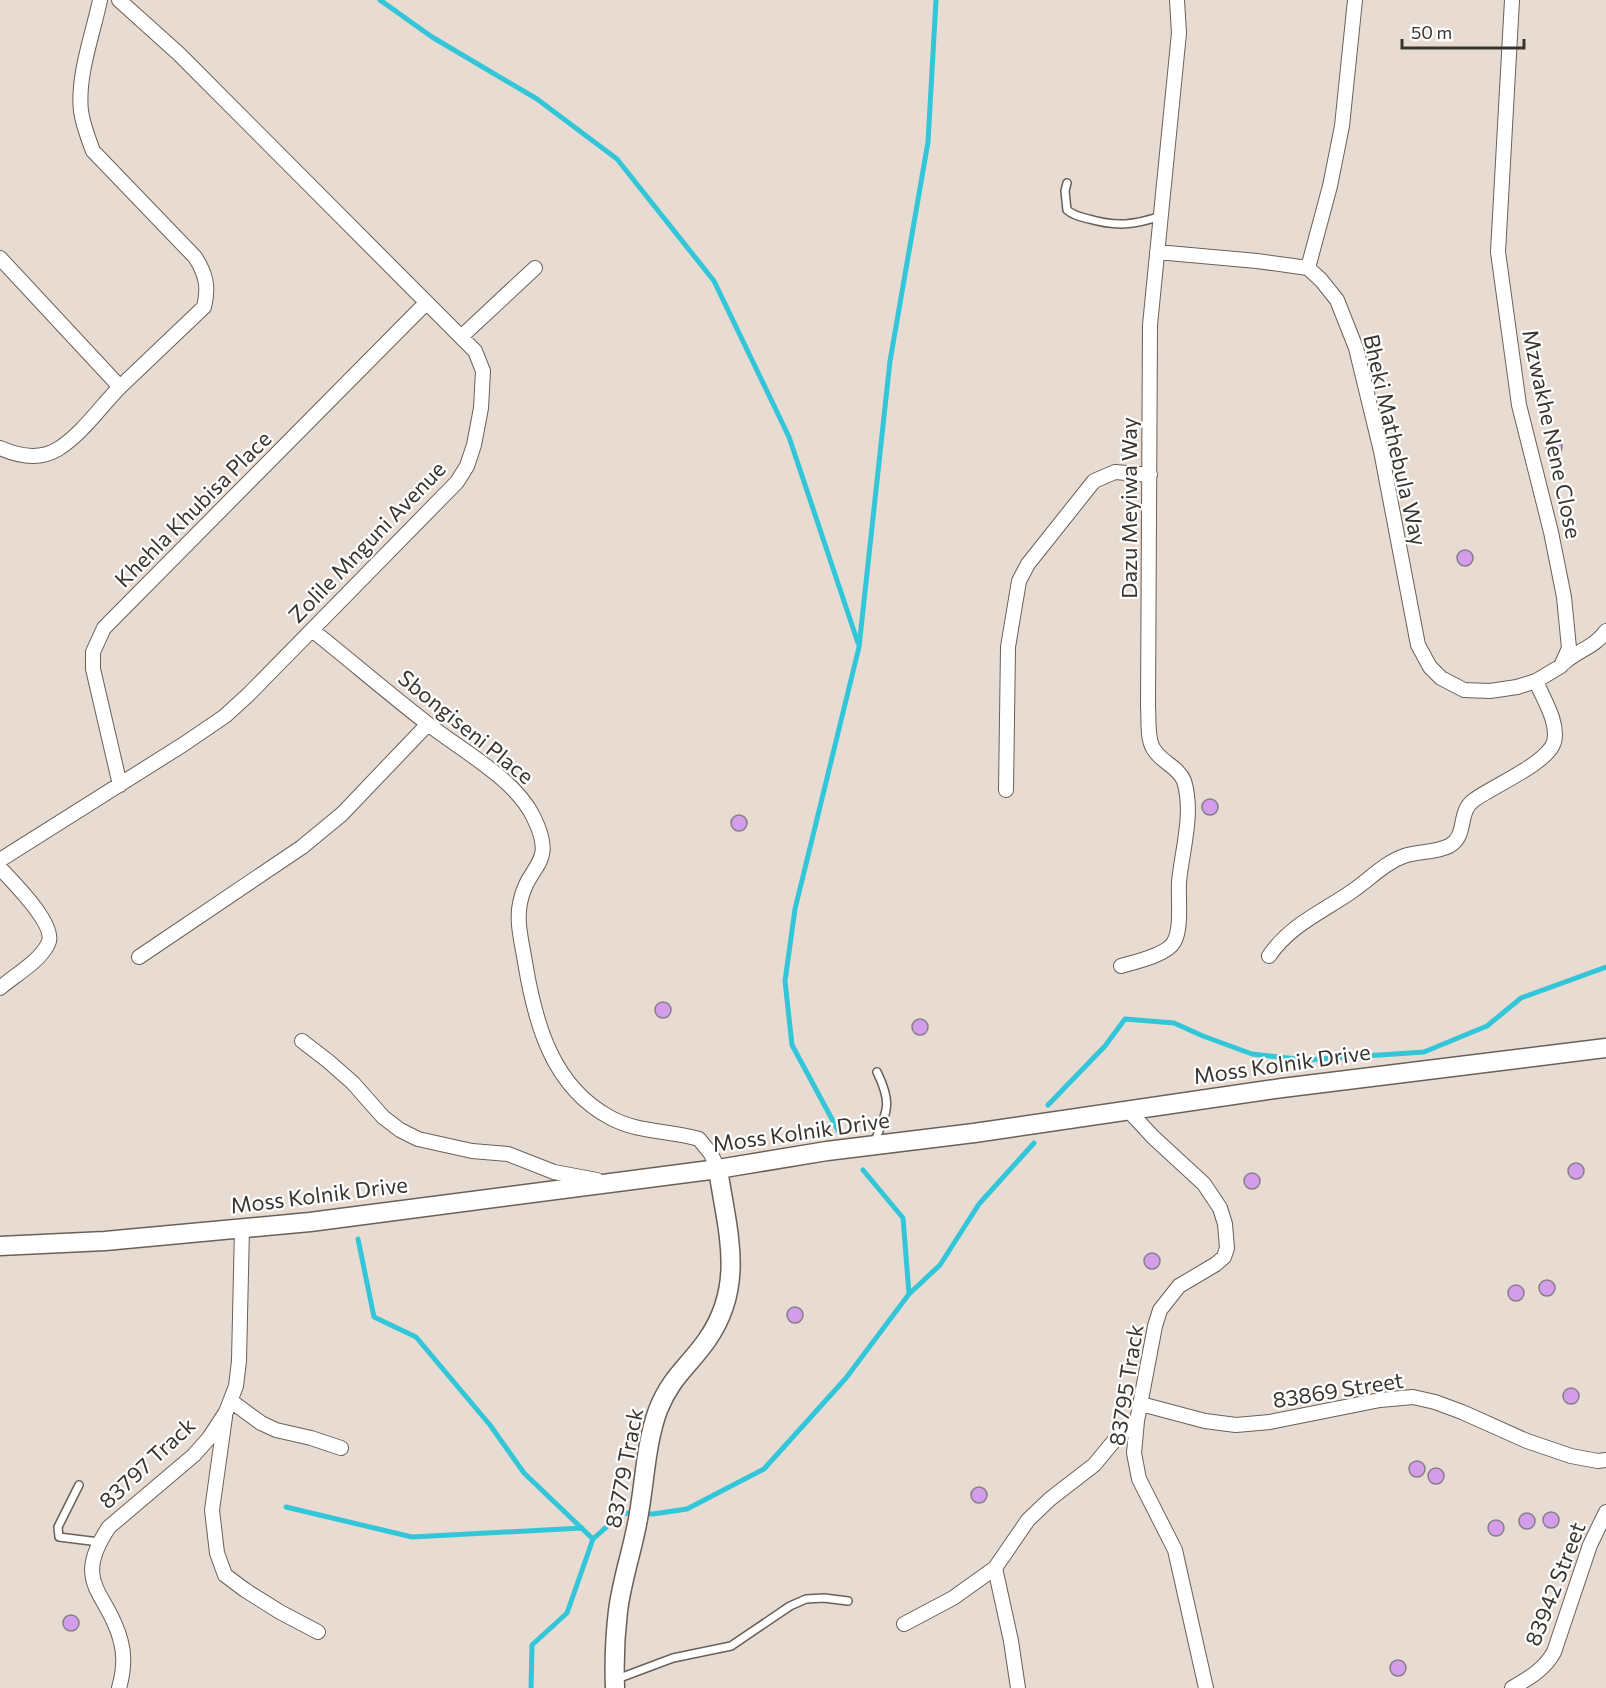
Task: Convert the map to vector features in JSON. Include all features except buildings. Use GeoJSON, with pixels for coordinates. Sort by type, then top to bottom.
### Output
{"type":"FeatureCollection","features":[{"type":"Feature","properties":{"kind":"main road","name":"Moss Kolnik Drive"},"geometry":{"type":"LineString","coordinates":[[0,1246],[116,1240],[310,1222],[718,1169],[827,1151],[1282,1088],[1606,1048]]}},
{"type":"Feature","properties":{"kind":"main road","name":"83779 Track"},"geometry":{"type":"LineString","coordinates":[[615,1684],[618,1610],[635,1539],[652,1433],[663,1399],[673,1380],[716,1327],[728,1299],[731,1257],[718,1169]]}},
{"type":"Feature","properties":{"kind":"street"},"geometry":{"type":"LineString","coordinates":[[0,448],[20,455],[34,456],[57,449],[77,434],[120,387],[204,307],[207,282],[204,270],[195,257],[93,151],[84,130],[81,88],[100,0]]}},
{"type":"Feature","properties":{"kind":"street","name":"Zolile Mnguni Avenue"},"geometry":{"type":"LineString","coordinates":[[0,860],[225,716],[457,482],[468,466],[481,408],[483,371],[475,351],[187,63],[119,0]]}},
{"type":"Feature","properties":{"kind":"street","name":"Dazu Meyiwa Way"},"geometry":{"type":"LineString","coordinates":[[1121,966],[1148,958],[1166,950],[1173,944],[1177,933],[1179,882],[1187,823],[1186,794],[1181,776],[1160,757],[1151,745],[1148,707],[1150,325],[1179,33],[1177,0]]}},
{"type":"Feature","properties":{"kind":"street"},"geometry":{"type":"LineString","coordinates":[[1157,252],[1308,268],[1330,186],[1342,126],[1355,0]]}},
{"type":"Feature","properties":{"kind":"street","name":"Mzwakhe Nene Close"},"geometry":{"type":"LineString","coordinates":[[1512,0],[1498,252],[1519,405],[1551,532],[1564,597],[1569,648],[1561,666]]}},
{"type":"Feature","properties":{"kind":"street"},"geometry":{"type":"LineString","coordinates":[[0,258],[120,387]]}},
{"type":"Feature","properties":{"kind":"street"},"geometry":{"type":"LineString","coordinates":[[461,337],[535,268]]}},
{"type":"Feature","properties":{"kind":"street","name":"Bheki Mathebula Way"},"geometry":{"type":"LineString","coordinates":[[1308,268],[1337,300],[1356,348],[1381,451],[1418,645],[1430,667],[1441,678],[1464,690],[1490,691],[1517,687],[1536,681]]}},
{"type":"Feature","properties":{"kind":"street","name":"Khehla Khubisa Place"},"geometry":{"type":"LineString","coordinates":[[120,785],[93,669],[93,652],[104,628],[426,303]]}},
{"type":"Feature","properties":{"kind":"street"},"geometry":{"type":"LineString","coordinates":[[1006,790],[1008,648],[1019,581],[1028,564],[1094,481],[1115,472],[1150,475]]}},
{"type":"Feature","properties":{"kind":"street","name":"Sbongiseni Place"},"geometry":{"type":"LineString","coordinates":[[312,630],[428,724],[511,786],[524,800],[543,840],[543,855],[523,890],[519,906],[519,922],[535,1013],[542,1035],[561,1073],[577,1093],[595,1109],[612,1119],[647,1131],[699,1138],[711,1154],[718,1169]]}},
{"type":"Feature","properties":{"kind":"street"},"geometry":{"type":"LineString","coordinates":[[1269,956],[1278,942],[1293,929],[1351,892],[1392,861],[1407,855],[1450,846],[1459,838],[1464,817],[1471,802],[1499,783],[1533,765],[1546,754],[1553,744],[1554,725],[1536,681],[1561,666],[1574,654],[1589,648],[1606,631]]}},
{"type":"Feature","properties":{"kind":"street"},"geometry":{"type":"LineString","coordinates":[[139,957],[302,848],[342,814],[428,724]]}},
{"type":"Feature","properties":{"kind":"street"},"geometry":{"type":"LineString","coordinates":[[0,868],[37,912],[50,937],[50,942],[43,951],[0,988]]}},
{"type":"Feature","properties":{"kind":"street"},"geometry":{"type":"LineString","coordinates":[[302,1041],[337,1068],[383,1117],[400,1130],[418,1139],[472,1151],[508,1154],[572,1177],[617,1182]]}},
{"type":"Feature","properties":{"kind":"street","name":"83795 Track"},"geometry":{"type":"LineString","coordinates":[[1128,1110],[1212,1194],[1225,1224],[1227,1248],[1224,1257],[1179,1287],[1160,1310],[1137,1421],[1134,1453],[1139,1479],[1175,1550],[1206,1688]]}},
{"type":"Feature","properties":{"kind":"street","name":"83797 Track"},"geometry":{"type":"LineString","coordinates":[[119,1688],[123,1660],[122,1643],[96,1591],[92,1575],[94,1557],[99,1542],[109,1527],[194,1455],[209,1438],[229,1406],[236,1386],[239,1361],[242,1228]]}},
{"type":"Feature","properties":{"kind":"street","name":"83869 Street"},"geometry":{"type":"LineString","coordinates":[[1141,1404],[1205,1421],[1236,1425],[1270,1422],[1380,1401],[1413,1398],[1435,1402],[1571,1456],[1598,1461],[1606,1460]]}},
{"type":"Feature","properties":{"kind":"street"},"geometry":{"type":"LineString","coordinates":[[318,1632],[280,1612],[225,1575],[217,1553],[212,1510],[229,1406],[276,1430],[341,1448]]}},
{"type":"Feature","properties":{"kind":"street"},"geometry":{"type":"LineString","coordinates":[[904,1624],[959,1594],[995,1568],[1028,1520],[1050,1498],[1094,1465],[1119,1435],[1137,1421]]}},
{"type":"Feature","properties":{"kind":"street","name":"83942 Street"},"geometry":{"type":"LineString","coordinates":[[1512,1688],[1532,1677],[1554,1652],[1590,1545],[1606,1512]]}},
{"type":"Feature","properties":{"kind":"street"},"geometry":{"type":"LineString","coordinates":[[995,1568],[1011,1641],[1018,1688]]}},
{"type":"Feature","properties":{"kind":"lane"},"geometry":{"type":"LineString","coordinates":[[1067,183],[1065,191],[1067,210],[1078,217],[1107,225],[1142,222],[1161,216]]}},
{"type":"Feature","properties":{"kind":"lane"},"geometry":{"type":"LineString","coordinates":[[873,1145],[885,1117],[888,1099],[877,1072]]}},
{"type":"Feature","properties":{"kind":"lane"},"geometry":{"type":"LineString","coordinates":[[79,1485],[57,1532],[59,1537],[65,1539],[99,1542]]}},
{"type":"Feature","properties":{"kind":"lane"},"geometry":{"type":"LineString","coordinates":[[615,1684],[673,1658],[731,1646],[790,1606],[807,1599],[824,1598],[848,1601]]}},
{"type":"Feature","properties":{"kind":"waterway"},"geometry":{"type":"LineString","coordinates":[[380,0],[432,37],[537,99],[617,159],[714,281],[789,437],[858,643]]}},
{"type":"Feature","properties":{"kind":"waterway"},"geometry":{"type":"LineString","coordinates":[[840,1134],[792,1045],[785,981],[795,909],[859,647],[890,361],[928,142],[936,0]]}},
{"type":"Feature","properties":{"kind":"waterway"},"geometry":{"type":"LineString","coordinates":[[1048,1105],[1105,1046],[1125,1019],[1174,1023],[1252,1054],[1306,1060],[1424,1052],[1487,1026],[1521,998],[1606,967]]}},
{"type":"Feature","properties":{"kind":"waterway"},"geometry":{"type":"LineString","coordinates":[[909,1294],[940,1265],[979,1204],[1034,1143]]}},
{"type":"Feature","properties":{"kind":"waterway"},"geometry":{"type":"LineString","coordinates":[[531,1688],[532,1645],[567,1613],[593,1539],[622,1513],[653,1514],[687,1509],[764,1469],[846,1378],[909,1294],[903,1218],[863,1170]]}},
{"type":"Feature","properties":{"kind":"waterway"},"geometry":{"type":"LineString","coordinates":[[358,1239],[374,1317],[416,1337],[490,1425],[524,1473],[593,1539]]}},
{"type":"Feature","properties":{"kind":"waterway"},"geometry":{"type":"LineString","coordinates":[[286,1507],[412,1537],[582,1528]]}}]}
